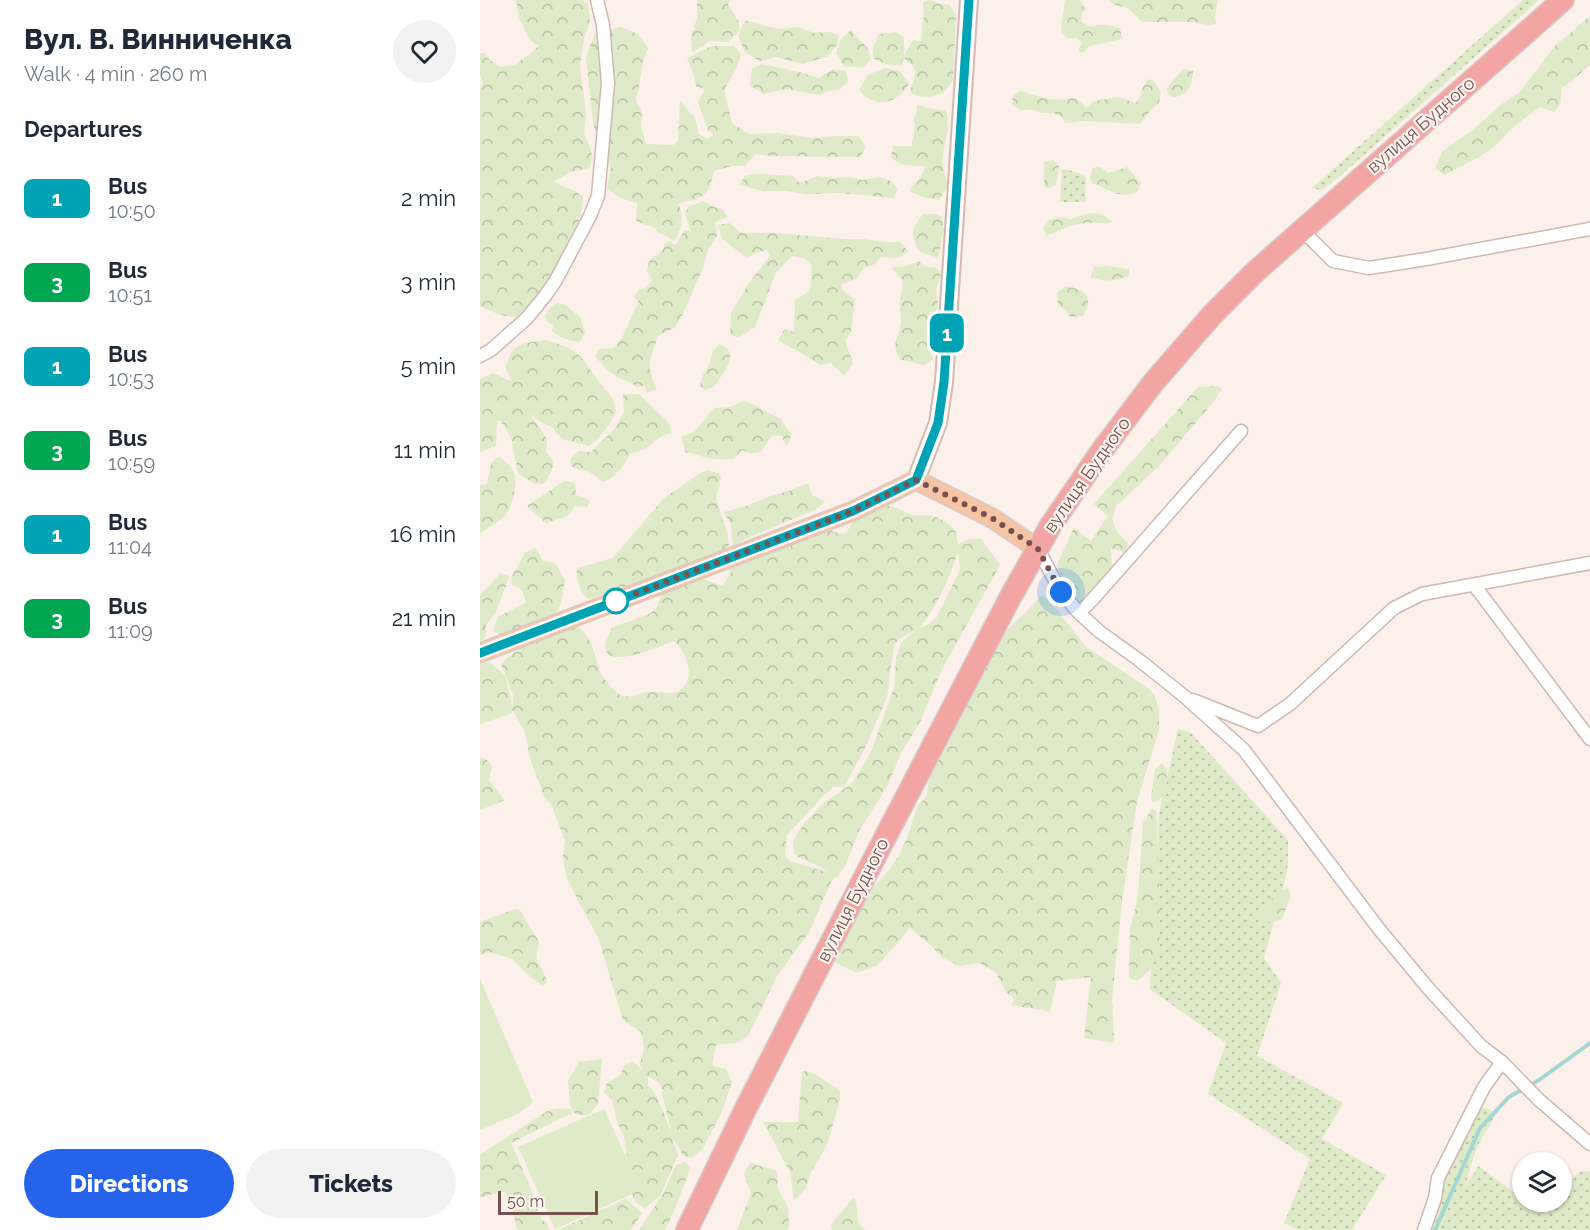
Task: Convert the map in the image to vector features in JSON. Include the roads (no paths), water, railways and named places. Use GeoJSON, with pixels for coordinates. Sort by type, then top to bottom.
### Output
{"type":"FeatureCollection","features":[{"type":"Feature","properties":{"kind":"highway","name":"вулиця Будного"},"geometry":{"type":"LineString","coordinates":[[687,1230],[745,1110],[1011,596],[1051,525],[1103,449],[1153,383],[1212,315],[1255,272],[1563,0]]}},
{"type":"Feature","properties":{"kind":"main road"},"geometry":{"type":"LineString","coordinates":[[480,653],[853,511],[916,480],[938,423],[944,382],[969,0]]}},
{"type":"Feature","properties":{"kind":"main road"},"geometry":{"type":"LineString","coordinates":[[916,480],[992,518],[1038,549]]}},
{"type":"Feature","properties":{"kind":"street"},"geometry":{"type":"LineString","coordinates":[[480,356],[491,350],[519,325],[545,296],[590,216],[598,196],[608,83],[603,25],[597,0]]}},
{"type":"Feature","properties":{"kind":"street"},"geometry":{"type":"LineString","coordinates":[[1302,230],[1333,261],[1369,268],[1590,229]]}},
{"type":"Feature","properties":{"kind":"street"},"geometry":{"type":"LineString","coordinates":[[1079,613],[1241,431]]}},
{"type":"Feature","properties":{"kind":"street"},"geometry":{"type":"LineString","coordinates":[[1038,549],[1061,592],[1079,613],[1100,632],[1184,696],[1244,750],[1379,929],[1428,988],[1481,1046],[1502,1062],[1590,1144]]}},
{"type":"Feature","properties":{"kind":"street"},"geometry":{"type":"LineString","coordinates":[[1184,696],[1258,726],[1290,704],[1394,608],[1422,594],[1590,563]]}},
{"type":"Feature","properties":{"kind":"street"},"geometry":{"type":"LineString","coordinates":[[1474,585],[1590,739]]}},
{"type":"Feature","properties":{"kind":"street"},"geometry":{"type":"LineString","coordinates":[[1424,1230],[1435,1198],[1438,1178],[1484,1087],[1502,1062]]}},
{"type":"Feature","properties":{"kind":"waterway"},"geometry":{"type":"LineString","coordinates":[[1435,1230],[1480,1128],[1509,1097],[1539,1080],[1590,1043]]}}]}
